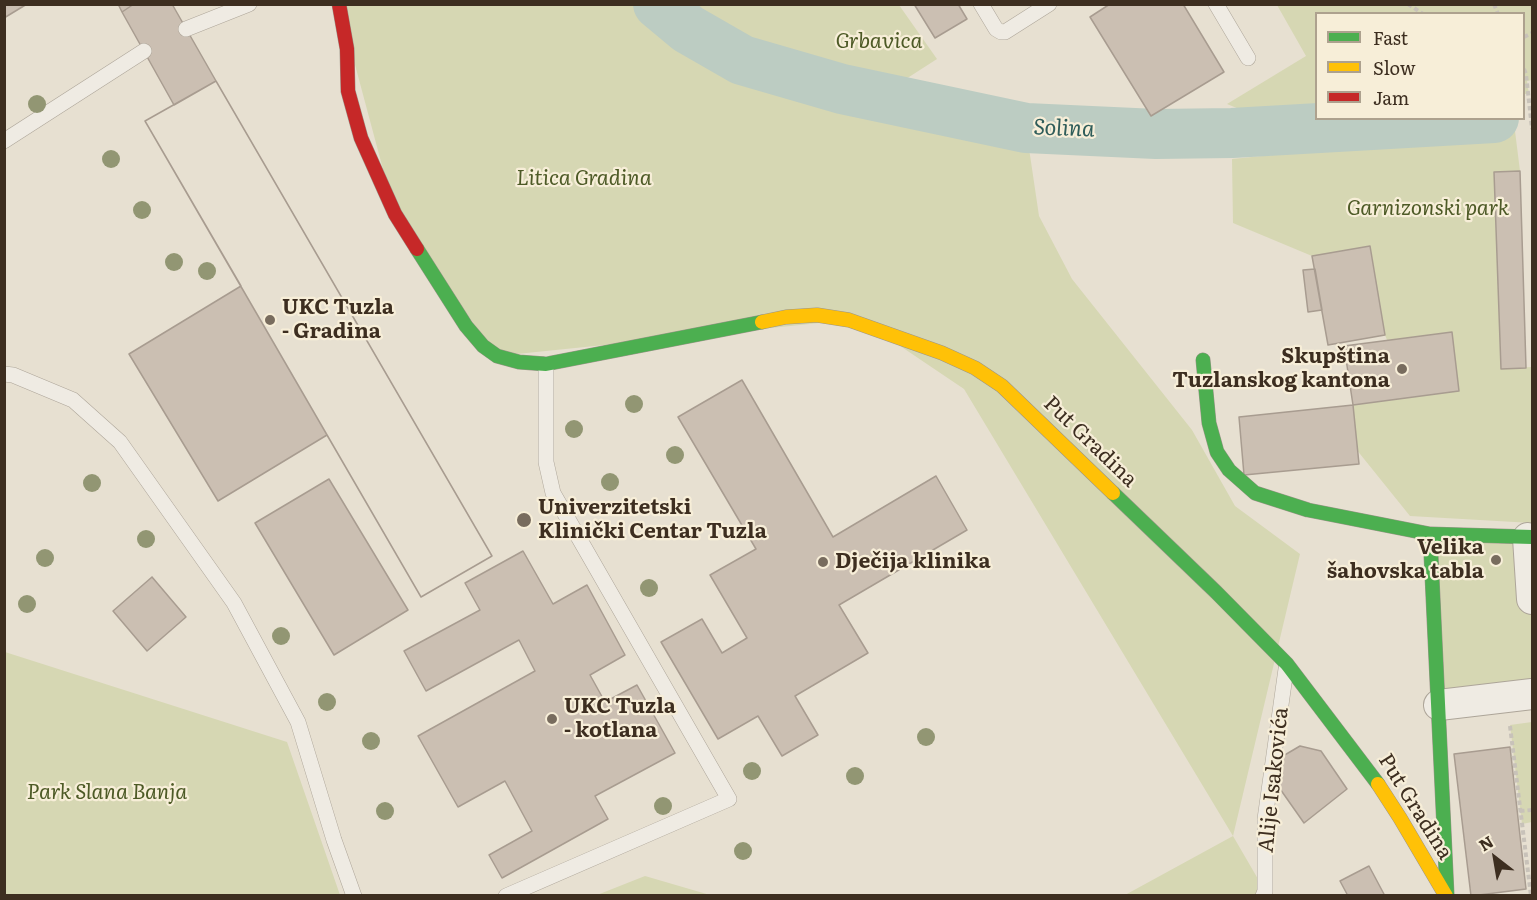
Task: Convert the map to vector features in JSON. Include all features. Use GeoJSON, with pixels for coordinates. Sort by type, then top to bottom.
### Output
{"type":"FeatureCollection","features":[{"type":"Feature","properties":{"kind":"street","name":"Put Gradina"},"geometry":{"type":"LineString","coordinates":[[339,4],[347,49],[348,91],[361,138],[395,214],[466,326],[483,346],[497,356],[519,362],[546,364],[786,317],[817,315],[849,320],[942,353],[975,368],[1002,386],[1216,592],[1287,664],[1364,764],[1401,818],[1447,896]]}},
{"type":"Feature","properties":{"kind":"street"},"geometry":{"type":"LineString","coordinates":[[1203,360],[1209,423],[1217,452],[1229,470],[1255,493],[1308,510],[1430,534],[1530,537],[1533,599]]}},
{"type":"Feature","properties":{"kind":"street"},"geometry":{"type":"LineString","coordinates":[[1430,534],[1447,896]]}},
{"type":"Feature","properties":{"kind":"street"},"geometry":{"type":"LineString","coordinates":[[1439,705],[1533,694]]}},
{"type":"Feature","properties":{"kind":"lane"},"geometry":{"type":"LineString","coordinates":[[186,30],[249,4]]}},
{"type":"Feature","properties":{"kind":"lane"},"geometry":{"type":"LineString","coordinates":[[981,4],[996,29],[1005,32],[1049,4]]}},
{"type":"Feature","properties":{"kind":"lane"},"geometry":{"type":"LineString","coordinates":[[1216,4],[1248,58]]}},
{"type":"Feature","properties":{"kind":"lane"},"geometry":{"type":"LineString","coordinates":[[4,141],[144,51]]}},
{"type":"Feature","properties":{"kind":"lane"},"geometry":{"type":"LineString","coordinates":[[506,896],[729,799],[553,493],[546,462],[546,364]]}},
{"type":"Feature","properties":{"kind":"lane"},"geometry":{"type":"LineString","coordinates":[[4,374],[13,375],[73,400],[120,442],[234,603],[298,722],[334,840],[354,896]]}},
{"type":"Feature","properties":{"kind":"lane","name":"Alije Isakovića"},"geometry":{"type":"LineString","coordinates":[[1263,896],[1265,819],[1287,664]]}},
{"type":"Feature","properties":{"kind":"path"},"geometry":{"type":"LineString","coordinates":[[1525,80],[1533,129]]}},
{"type":"Feature","properties":{"kind":"path"},"geometry":{"type":"LineString","coordinates":[[1510,725],[1531,896]]}},
{"type":"Feature","properties":{"kind":"path"},"geometry":{"type":"LineString","coordinates":[[1520,811],[1533,810]]}},
{"type":"Feature","properties":{"kind":"green space","name":"Litica Gradina"},"geometry":{"type":"Polygon","coordinates":[[[339,5],[658,5],[688,29],[742,60],[842,89],[1026,128],[1039,216],[1072,279],[1192,430],[1235,506],[1300,554],[1233,836],[964,389],[875,329],[849,320],[497,356],[395,214],[339,5]]]}},
{"type":"Feature","properties":{"kind":"green space","name":"Grbavica"},"geometry":{"type":"Polygon","coordinates":[[[694,5],[899,5],[937,59],[895,86],[751,38],[694,5]]]}},
{"type":"Feature","properties":{"kind":"green space"},"geometry":{"type":"Polygon","coordinates":[[[1277,5],[1532,5],[1532,80],[1527,81],[1529,94],[1525,94],[1525,12],[1315,12],[1315,113],[1261,118],[1227,104],[1306,56],[1277,5]]]}},
{"type":"Feature","properties":{"kind":"green space","name":"Garnizonski park"},"geometry":{"type":"Polygon","coordinates":[[[1515,131],[1520,171],[1494,173],[1501,368],[1532,367],[1532,523],[1410,516],[1356,449],[1353,405],[1459,391],[1452,332],[1387,340],[1370,246],[1312,256],[1233,223],[1232,159],[1515,131]]]}},
{"type":"Feature","properties":{"kind":"green space"},"geometry":{"type":"Polygon","coordinates":[[[1430,534],[1528,538],[1532,599],[1532,694],[1439,705],[1430,534]]]}},
{"type":"Feature","properties":{"kind":"green space","name":"Park Slana Banja"},"geometry":{"type":"Polygon","coordinates":[[[5,652],[287,742],[340,895],[5,895],[5,652]]]}},
{"type":"Feature","properties":{"kind":"green space"},"geometry":{"type":"Polygon","coordinates":[[[1532,722],[1532,822],[1522,824],[1510,725],[1532,722]]]}},
{"type":"Feature","properties":{"kind":"green space"},"geometry":{"type":"Polygon","coordinates":[[[1233,836],[1265,891],[1263,895],[1125,895],[1233,836]]]}},
{"type":"Feature","properties":{"kind":"green space"},"geometry":{"type":"Polygon","coordinates":[[[645,876],[710,895],[597,895],[645,876]]]}},
{"type":"Feature","properties":{"kind":"building"},"geometry":{"type":"Polygon","coordinates":[[[4,4],[27,4],[4,18],[4,4]]]}},
{"type":"Feature","properties":{"kind":"building"},"geometry":{"type":"Polygon","coordinates":[[[118,4],[134,4],[122,12],[118,4]]]}},
{"type":"Feature","properties":{"kind":"building"},"geometry":{"type":"Polygon","coordinates":[[[134,4],[172,4],[216,81],[174,105],[122,12],[134,4]]]}},
{"type":"Feature","properties":{"kind":"building"},"geometry":{"type":"Polygon","coordinates":[[[914,4],[958,4],[967,19],[935,38],[914,4]]]}},
{"type":"Feature","properties":{"kind":"building"},"geometry":{"type":"Polygon","coordinates":[[[1110,4],[1183,4],[1224,72],[1151,116],[1090,17],[1110,4]]]}},
{"type":"Feature","properties":{"kind":"building","name":"UKC Tuzla - Gradina"},"geometry":{"type":"Polygon","coordinates":[[[216,81],[492,556],[421,597],[327,435],[218,501],[129,354],[241,286],[145,121],[216,81]]]}},
{"type":"Feature","properties":{"kind":"building","name":"UKC Tuzla - Gradina"},"geometry":{"type":"Polygon","coordinates":[[[216,81],[492,556],[421,597],[145,121],[216,81]]]}},
{"type":"Feature","properties":{"kind":"building"},"geometry":{"type":"Polygon","coordinates":[[[1520,171],[1526,368],[1501,369],[1494,172],[1520,171]]]}},
{"type":"Feature","properties":{"kind":"building"},"geometry":{"type":"Polygon","coordinates":[[[1370,246],[1385,335],[1328,345],[1312,256],[1370,246]]]}},
{"type":"Feature","properties":{"kind":"building"},"geometry":{"type":"Polygon","coordinates":[[[1315,269],[1322,310],[1308,312],[1303,270],[1315,269]]]}},
{"type":"Feature","properties":{"kind":"building","name":"Skupština Tuzlanskog kantona"},"geometry":{"type":"Polygon","coordinates":[[[1452,332],[1459,391],[1353,405],[1344,346],[1452,332]]]}},
{"type":"Feature","properties":{"kind":"building","name":"Dječija klinika"},"geometry":{"type":"Polygon","coordinates":[[[742,380],[833,537],[936,476],[967,530],[839,605],[868,653],[795,696],[818,735],[782,756],[758,716],[718,739],[661,642],[702,619],[722,653],[747,638],[710,575],[756,549],[678,417],[742,380]]]}},
{"type":"Feature","properties":{"kind":"building"},"geometry":{"type":"Polygon","coordinates":[[[1353,405],[1359,464],[1244,475],[1239,417],[1353,405]]]}},
{"type":"Feature","properties":{"kind":"building"},"geometry":{"type":"Polygon","coordinates":[[[329,479],[408,610],[334,655],[255,523],[329,479]]]}},
{"type":"Feature","properties":{"kind":"building","name":"UKC Tuzla - kotlana"},"geometry":{"type":"Polygon","coordinates":[[[523,551],[553,604],[587,585],[625,655],[590,675],[605,702],[637,685],[675,753],[595,796],[608,819],[502,878],[489,855],[532,831],[505,781],[458,807],[418,736],[535,671],[519,640],[426,691],[404,651],[480,610],[465,583],[523,551]]]}},
{"type":"Feature","properties":{"kind":"building"},"geometry":{"type":"Polygon","coordinates":[[[152,577],[186,617],[147,651],[113,611],[152,577]]]}},
{"type":"Feature","properties":{"kind":"building"},"geometry":{"type":"Polygon","coordinates":[[[1300,746],[1321,751],[1347,789],[1304,823],[1278,786],[1283,756],[1300,746]]]}},
{"type":"Feature","properties":{"kind":"building"},"geometry":{"type":"Polygon","coordinates":[[[1510,747],[1526,889],[1471,896],[1454,754],[1510,747]]]}},
{"type":"Feature","properties":{"kind":"building"},"geometry":{"type":"Polygon","coordinates":[[[1369,866],[1385,896],[1348,896],[1340,881],[1369,866]]]}},
{"type":"Feature","properties":{"kind":"waterway","name":"Solina"},"geometry":{"type":"LineString","coordinates":[[658,4],[688,29],[742,60],[842,89],[1026,128],[1156,134],[1232,133],[1459,120]]}},
{"type":"Feature","properties":{"kind":"traffic: fast"},"geometry":{"type":"LineString","coordinates":[[417,249],[466,326],[483,346],[497,356],[519,362],[546,364],[762,322]]}},
{"type":"Feature","properties":{"kind":"traffic: fast"},"geometry":{"type":"LineString","coordinates":[[1203,360],[1209,423],[1217,452],[1229,470],[1255,493],[1308,510],[1430,534]]}},
{"type":"Feature","properties":{"kind":"traffic: fast"},"geometry":{"type":"LineString","coordinates":[[1113,493],[1287,664],[1378,784]]}},
{"type":"Feature","properties":{"kind":"traffic: fast"},"geometry":{"type":"LineString","coordinates":[[1447,894],[1430,534],[1532,537]]}},
{"type":"Feature","properties":{"kind":"traffic: slow"},"geometry":{"type":"LineString","coordinates":[[762,322],[786,317],[817,315],[849,320],[942,353],[975,368],[1002,386],[1113,493]]}},
{"type":"Feature","properties":{"kind":"traffic: slow"},"geometry":{"type":"LineString","coordinates":[[1378,784],[1446,896]]}},
{"type":"Feature","properties":{"kind":"traffic: jam"},"geometry":{"type":"LineString","coordinates":[[339,4],[347,49],[348,91],[361,138],[395,214],[417,249]]}},
{"type":"Feature","properties":{"kind":"place","name":"UKC Tuzla - Gradina"},"geometry":{"type":"Point","coordinates":[270,320]}},
{"type":"Feature","properties":{"kind":"place","name":"Skupština Tuzlanskog kantona"},"geometry":{"type":"Point","coordinates":[1402,369]}},
{"type":"Feature","properties":{"kind":"place","name":"Univerzitetski Klinički Centar Tuzla"},"geometry":{"type":"Point","coordinates":[524,520]}},
{"type":"Feature","properties":{"kind":"place","name":"Velika šahovska tabla"},"geometry":{"type":"Point","coordinates":[1496,560]}},
{"type":"Feature","properties":{"kind":"place","name":"Dječija klinika"},"geometry":{"type":"Point","coordinates":[823,562]}},
{"type":"Feature","properties":{"kind":"place","name":"UKC Tuzla - kotlana"},"geometry":{"type":"Point","coordinates":[552,719]}}]}
